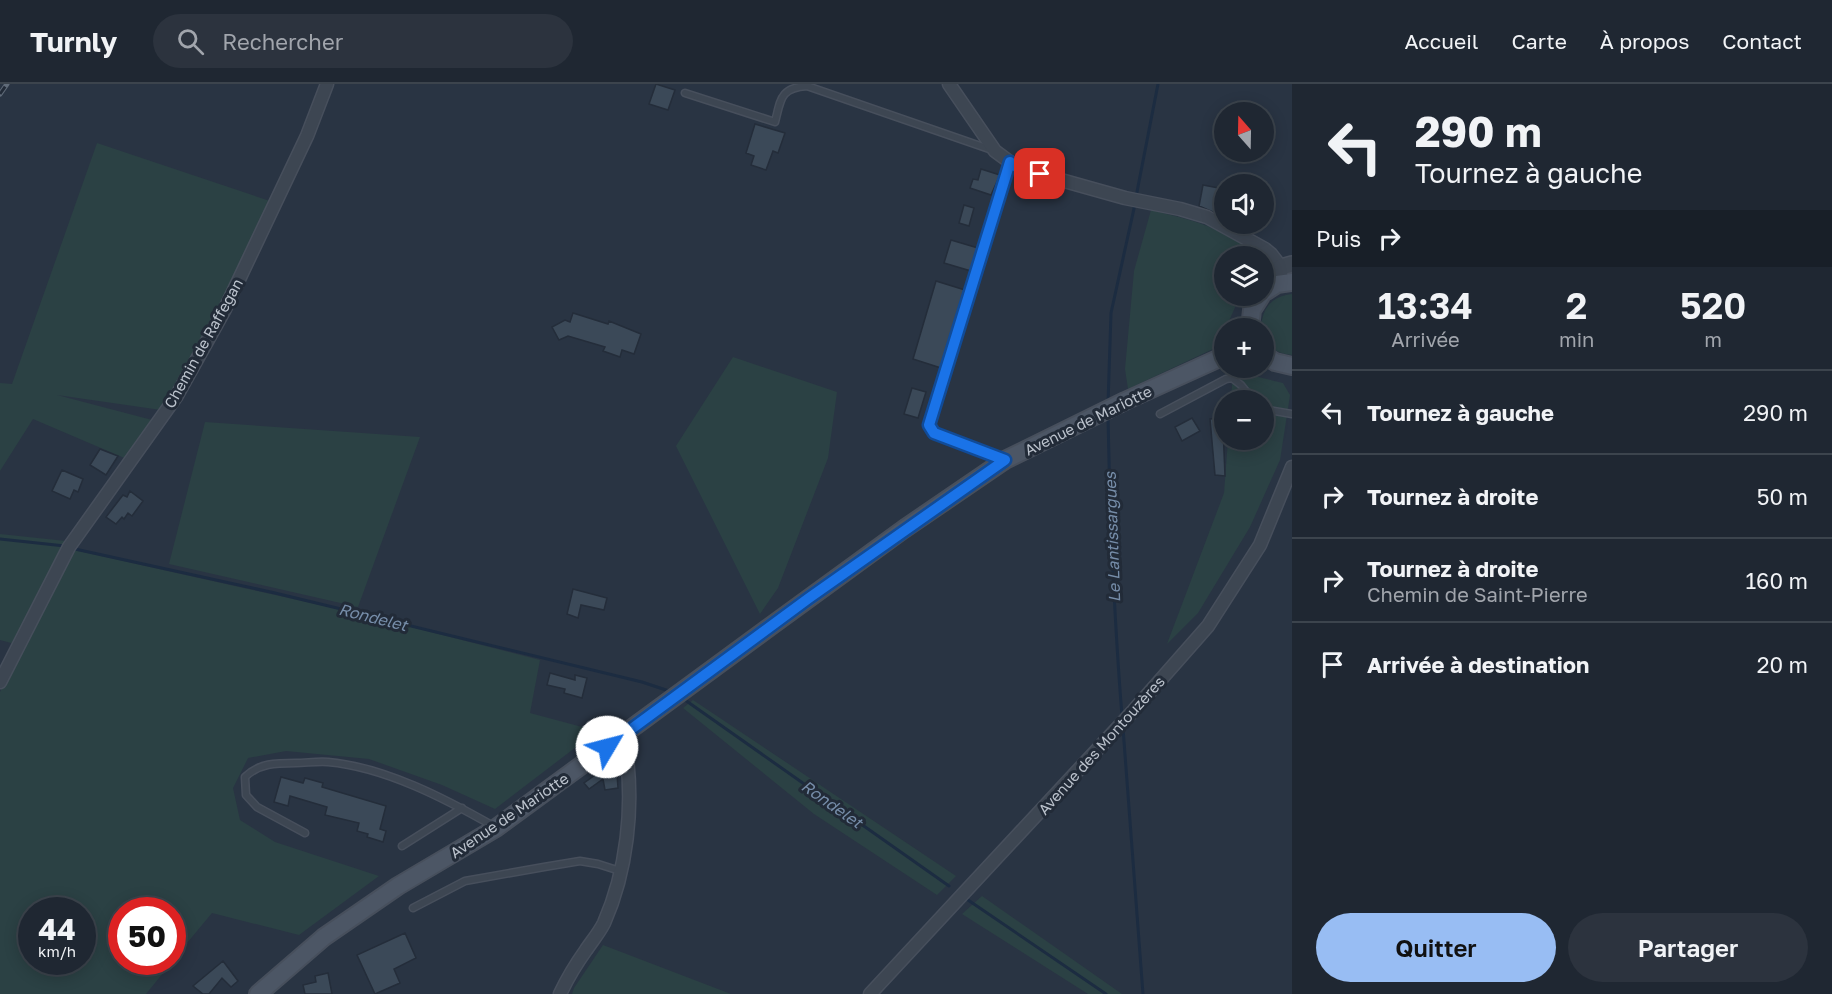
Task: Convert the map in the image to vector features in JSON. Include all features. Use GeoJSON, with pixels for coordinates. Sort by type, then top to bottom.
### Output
{"type":"FeatureCollection","features":[{"type":"Feature","properties":{"kind":"main road","name":"Avenue de Mariotte"},"geometry":{"type":"LineString","coordinates":[[258,994],[324,937],[398,886],[496,828],[904,529],[1005,460],[1214,360]]}},
{"type":"Feature","properties":{"kind":"main road"},"geometry":{"type":"LineString","coordinates":[[1274,360],[1290,367]]}},
{"type":"Feature","properties":{"kind":"street","name":"Chemin de Raffegan"},"geometry":{"type":"LineString","coordinates":[[0,682],[69,547],[176,397],[225,309],[307,136],[327,84]]}},
{"type":"Feature","properties":{"kind":"street"},"geometry":{"type":"LineString","coordinates":[[949,84],[995,152],[1018,168],[1125,198],[1180,208],[1207,217],[1289,263],[1274,287]]}},
{"type":"Feature","properties":{"kind":"street","name":"Avenue des Montouzères"},"geometry":{"type":"LineString","coordinates":[[870,994],[1113,733],[1208,626],[1260,545],[1292,467]]}},
{"type":"Feature","properties":{"kind":"street"},"geometry":{"type":"LineString","coordinates":[[560,994],[603,925],[615,892],[628,826],[629,778],[626,751]]}},
{"type":"Feature","properties":{"kind":"lane"},"geometry":{"type":"LineString","coordinates":[[685,93],[775,122],[781,96],[793,87],[807,86],[995,152]]}},
{"type":"Feature","properties":{"kind":"lane"},"geometry":{"type":"LineString","coordinates":[[1005,460],[934,433],[929,425],[1010,162]]}},
{"type":"Feature","properties":{"kind":"lane"},"geometry":{"type":"LineString","coordinates":[[1160,414],[1226,379],[1232,378],[1245,390]]}},
{"type":"Feature","properties":{"kind":"lane"},"geometry":{"type":"LineString","coordinates":[[1274,411],[1292,414]]}},
{"type":"Feature","properties":{"kind":"lane"},"geometry":{"type":"LineString","coordinates":[[305,833],[257,807],[246,795],[245,777],[253,769],[268,764],[329,762],[362,769],[412,785],[462,808],[496,828]]}},
{"type":"Feature","properties":{"kind":"lane"},"geometry":{"type":"LineString","coordinates":[[402,846],[462,808]]}},
{"type":"Feature","properties":{"kind":"lane"},"geometry":{"type":"LineString","coordinates":[[413,908],[465,881],[580,861],[620,871]]}},
{"type":"Feature","properties":{"kind":"green space"},"geometry":{"type":"Polygon","coordinates":[[[97,143],[273,202],[231,295],[161,410],[57,395],[156,421],[129,460],[33,419],[0,471],[0,383],[12,384],[97,143]]]}},
{"type":"Feature","properties":{"kind":"green space"},"geometry":{"type":"Polygon","coordinates":[[[1151,210],[1194,221],[1214,229],[1214,234],[1226,234],[1245,246],[1214,246],[1214,306],[1236,306],[1230,318],[1214,318],[1214,348],[1128,389],[1125,369],[1134,271],[1151,210]]]}},
{"type":"Feature","properties":{"kind":"green space"},"geometry":{"type":"Polygon","coordinates":[[[1292,294],[1292,355],[1274,349],[1274,318],[1262,318],[1268,306],[1274,306],[1274,300],[1292,294]]]}},
{"type":"Feature","properties":{"kind":"green space"},"geometry":{"type":"Polygon","coordinates":[[[733,357],[837,392],[828,458],[778,588],[760,614],[676,446],[733,357]]]}},
{"type":"Feature","properties":{"kind":"green space"},"geometry":{"type":"Polygon","coordinates":[[[1233,378],[1262,378],[1283,383],[1290,395],[1280,460],[1250,527],[1198,613],[1167,644],[1224,493],[1227,450],[1274,450],[1274,390],[1232,390],[1233,378]]]}},
{"type":"Feature","properties":{"kind":"green space"},"geometry":{"type":"Polygon","coordinates":[[[205,422],[420,437],[358,607],[169,564],[205,422]]]}},
{"type":"Feature","properties":{"kind":"green space"},"geometry":{"type":"Polygon","coordinates":[[[0,534],[66,541],[15,644],[0,640],[0,534]]]}},
{"type":"Feature","properties":{"kind":"green space"},"geometry":{"type":"Polygon","coordinates":[[[74,550],[356,613],[540,660],[530,713],[597,731],[495,809],[442,785],[369,759],[286,751],[248,758],[233,788],[240,820],[275,842],[379,876],[299,935],[212,913],[186,944],[186,897],[108,897],[108,975],[161,975],[146,994],[0,994],[0,692],[74,550]]]}},
{"type":"Feature","properties":{"kind":"green space"},"geometry":{"type":"Polygon","coordinates":[[[693,700],[956,876],[937,895],[814,814],[683,708],[693,700]]]}},
{"type":"Feature","properties":{"kind":"green space"},"geometry":{"type":"Polygon","coordinates":[[[982,896],[1122,994],[1088,994],[962,914],[982,896]]]}},
{"type":"Feature","properties":{"kind":"green space"},"geometry":{"type":"Polygon","coordinates":[[[603,945],[731,994],[572,994],[603,945]]]}},
{"type":"Feature","properties":{"kind":"building"},"geometry":{"type":"Polygon","coordinates":[[[656,84],[675,90],[668,110],[649,104],[656,84]]]}},
{"type":"Feature","properties":{"kind":"building"},"geometry":{"type":"Polygon","coordinates":[[[755,124],[785,133],[778,153],[773,151],[766,170],[751,165],[754,156],[746,153],[755,124]]]}},
{"type":"Feature","properties":{"kind":"building"},"geometry":{"type":"Polygon","coordinates":[[[981,169],[1000,175],[991,195],[970,188],[973,179],[978,180],[981,169]]]}},
{"type":"Feature","properties":{"kind":"building"},"geometry":{"type":"Polygon","coordinates":[[[1203,185],[1214,187],[1214,213],[1199,206],[1203,185]]]}},
{"type":"Feature","properties":{"kind":"building"},"geometry":{"type":"Polygon","coordinates":[[[964,205],[974,208],[969,226],[959,223],[964,205]]]}},
{"type":"Feature","properties":{"kind":"building"},"geometry":{"type":"Polygon","coordinates":[[[951,240],[978,248],[971,271],[944,263],[951,240]]]}},
{"type":"Feature","properties":{"kind":"building"},"geometry":{"type":"Polygon","coordinates":[[[936,281],[965,290],[941,368],[913,359],[936,281]]]}},
{"type":"Feature","properties":{"kind":"building"},"geometry":{"type":"Polygon","coordinates":[[[573,313],[608,324],[609,321],[641,334],[634,354],[622,350],[620,357],[603,351],[605,347],[568,336],[559,340],[552,327],[565,320],[570,322],[573,313]]]}},
{"type":"Feature","properties":{"kind":"building"},"geometry":{"type":"Polygon","coordinates":[[[912,388],[926,392],[918,418],[904,414],[912,388]]]}},
{"type":"Feature","properties":{"kind":"building"},"geometry":{"type":"Polygon","coordinates":[[[1192,418],[1200,431],[1182,441],[1175,427],[1192,418]]]}},
{"type":"Feature","properties":{"kind":"building"},"geometry":{"type":"Polygon","coordinates":[[[1210,419],[1214,419],[1214,450],[1224,450],[1225,476],[1215,475],[1210,419]]]}},
{"type":"Feature","properties":{"kind":"building"},"geometry":{"type":"Polygon","coordinates":[[[100,449],[118,456],[106,475],[90,465],[100,449]]]}},
{"type":"Feature","properties":{"kind":"building"},"geometry":{"type":"Polygon","coordinates":[[[62,470],[83,479],[78,492],[74,490],[70,499],[52,491],[62,470]]]}},
{"type":"Feature","properties":{"kind":"building"},"geometry":{"type":"Polygon","coordinates":[[[130,491],[143,501],[132,516],[128,513],[116,524],[106,517],[123,495],[127,497],[130,491]]]}},
{"type":"Feature","properties":{"kind":"building"},"geometry":{"type":"Polygon","coordinates":[[[573,589],[607,598],[604,610],[581,605],[578,618],[567,614],[573,589]]]}},
{"type":"Feature","properties":{"kind":"building"},"geometry":{"type":"Polygon","coordinates":[[[550,673],[575,680],[575,675],[587,678],[582,698],[564,693],[565,689],[547,685],[550,673]]]}},
{"type":"Feature","properties":{"kind":"building"},"geometry":{"type":"Polygon","coordinates":[[[616,760],[618,788],[605,790],[603,779],[589,789],[584,783],[616,760]]]}},
{"type":"Feature","properties":{"kind":"building"},"geometry":{"type":"Polygon","coordinates":[[[281,777],[303,783],[305,778],[323,783],[322,787],[386,806],[380,829],[386,831],[383,842],[357,831],[359,823],[325,815],[327,807],[290,796],[288,806],[274,802],[281,777]]]}},
{"type":"Feature","properties":{"kind":"building"},"geometry":{"type":"Polygon","coordinates":[[[405,933],[416,958],[394,969],[400,983],[375,994],[357,955],[405,933]]]}},
{"type":"Feature","properties":{"kind":"building"},"geometry":{"type":"Polygon","coordinates":[[[223,961],[238,981],[231,987],[222,978],[209,994],[203,994],[193,986],[223,961]]]}},
{"type":"Feature","properties":{"kind":"building"},"geometry":{"type":"Polygon","coordinates":[[[328,973],[332,994],[305,994],[303,985],[316,982],[315,976],[328,973]]]}},
{"type":"Feature","properties":{"kind":"waterway","name":"Le Lantissargues"},"geometry":{"type":"LineString","coordinates":[[1136,197],[1158,84]]}},
{"type":"Feature","properties":{"kind":"waterway","name":"Le Lantissargues"},"geometry":{"type":"LineString","coordinates":[[1108,404],[1111,313],[1135,204]]}},
{"type":"Feature","properties":{"kind":"waterway","name":"Le Lantissargues"},"geometry":{"type":"LineString","coordinates":[[1108,417],[1113,566],[1122,716]]}},
{"type":"Feature","properties":{"kind":"waterway","name":"Rondelet"},"geometry":{"type":"LineString","coordinates":[[0,539],[65,546]]}},
{"type":"Feature","properties":{"kind":"waterway","name":"Rondelet"},"geometry":{"type":"LineString","coordinates":[[75,549],[275,593],[642,682],[669,691]]}},
{"type":"Feature","properties":{"kind":"waterway","name":"Rondelet"},"geometry":{"type":"LineString","coordinates":[[685,700],[949,886]]}},
{"type":"Feature","properties":{"kind":"waterway","name":"Le Lantissargues"},"geometry":{"type":"LineString","coordinates":[[1123,728],[1143,994]]}},
{"type":"Feature","properties":{"kind":"waterway","name":"Rondelet"},"geometry":{"type":"LineString","coordinates":[[968,900],[1106,994]]}},
{"type":"Feature","properties":{"kind":"railway"},"geometry":{"type":"LineString","coordinates":[[0,94],[7,84]]}},
{"type":"Feature","properties":{"kind":"route"},"geometry":{"type":"LineString","coordinates":[[607,747],[904,529],[1005,460],[934,433],[929,425],[1006,171],[1010,162],[1018,168],[1040,174]]}}]}
